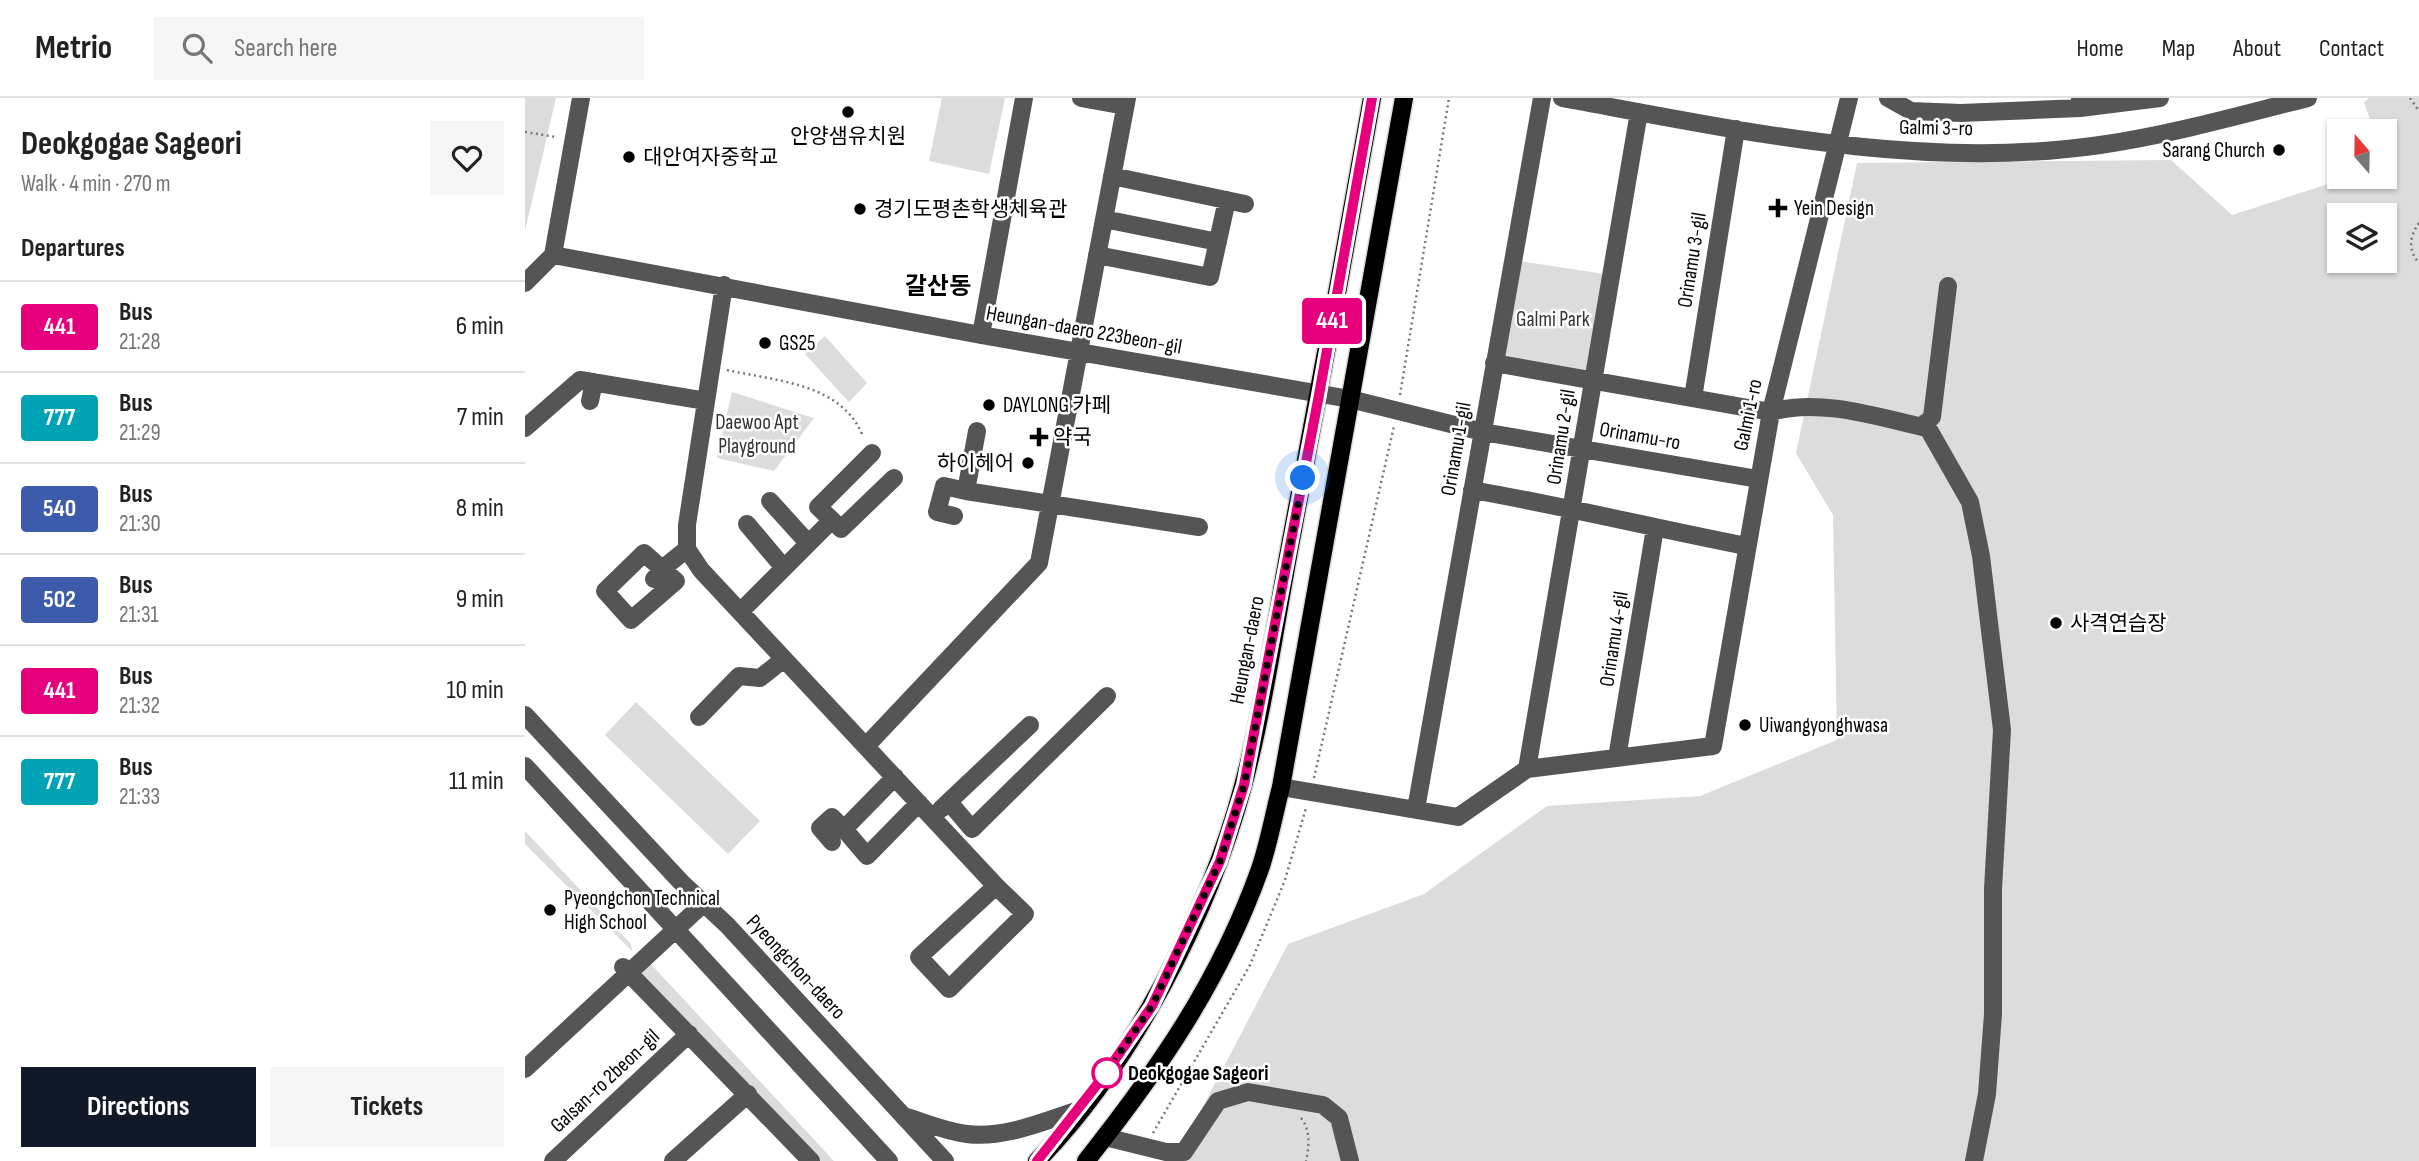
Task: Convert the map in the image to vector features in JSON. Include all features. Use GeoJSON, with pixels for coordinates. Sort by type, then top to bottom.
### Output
{"type":"FeatureCollection","features":[{"type":"Feature","properties":{"kind":"main road","name":"Heungan-daero"},"geometry":{"type":"LineString","coordinates":[[1037,1161],[1079,1110],[1152,1006],[1220,861],[1244,785],[1319,395],[1372,98]]}},
{"type":"Feature","properties":{"kind":"main road"},"geometry":{"type":"LineString","coordinates":[[1086,1161],[1187,1025],[1226,952],[1260,867],[1281,787],[1404,98]]}},
{"type":"Feature","properties":{"kind":"main road"},"geometry":{"type":"LineString","coordinates":[[1329,338],[1360,343]]}},
{"type":"Feature","properties":{"kind":"street"},"geometry":{"type":"LineString","coordinates":[[525,283],[553,255],[581,98]]}},
{"type":"Feature","properties":{"kind":"street"},"geometry":{"type":"LineString","coordinates":[[981,335],[1024,98]]}},
{"type":"Feature","properties":{"kind":"street"},"geometry":{"type":"LineString","coordinates":[[867,744],[1039,563],[1126,102],[1081,98]]}},
{"type":"Feature","properties":{"kind":"street","name":"Orinamu 1-gil"},"geometry":{"type":"LineString","coordinates":[[1416,808],[1542,98]]}},
{"type":"Feature","properties":{"kind":"street","name":"Galmi 3-ro"},"geometry":{"type":"LineString","coordinates":[[1562,98],[1736,129],[1876,150],[2011,152],[2100,145],[2308,98]]}},
{"type":"Feature","properties":{"kind":"street","name":"Galmi 1-ro"},"geometry":{"type":"LineString","coordinates":[[1617,758],[1713,746],[1771,412],[1849,98]]}},
{"type":"Feature","properties":{"kind":"street"},"geometry":{"type":"LineString","coordinates":[[1888,98],[1911,111],[1961,113],[2160,98]]}},
{"type":"Feature","properties":{"kind":"street"},"geometry":{"type":"LineString","coordinates":[[2231,117],[2282,98]]}},
{"type":"Feature","properties":{"kind":"street","name":"Orinamu 2-gil"},"geometry":{"type":"LineString","coordinates":[[1527,769],[1639,112]]}},
{"type":"Feature","properties":{"kind":"street","name":"Orinamu 3-gil"},"geometry":{"type":"LineString","coordinates":[[1693,398],[1736,129]]}},
{"type":"Feature","properties":{"kind":"street"},"geometry":{"type":"LineString","coordinates":[[1112,176],[1245,204]]}},
{"type":"Feature","properties":{"kind":"street"},"geometry":{"type":"LineString","coordinates":[[1097,255],[1210,277],[1227,200]]}},
{"type":"Feature","properties":{"kind":"street"},"geometry":{"type":"LineString","coordinates":[[1104,219],[1218,242]]}},
{"type":"Feature","properties":{"kind":"street","name":"Heungan-daero 223beon-gil"},"geometry":{"type":"LineString","coordinates":[[553,255],[981,335],[1350,399]]}},
{"type":"Feature","properties":{"kind":"street"},"geometry":{"type":"LineString","coordinates":[[723,285],[687,525],[687,550],[701,570],[1025,914],[949,989],[919,957],[996,886]]}},
{"type":"Feature","properties":{"kind":"street"},"geometry":{"type":"LineString","coordinates":[[1495,363],[1593,383],[1771,412],[1791,406],[1861,413],[1922,427],[1932,417],[1948,286]]}},
{"type":"Feature","properties":{"kind":"street"},"geometry":{"type":"LineString","coordinates":[[525,428],[580,380],[706,401]]}},
{"type":"Feature","properties":{"kind":"street"},"geometry":{"type":"LineString","coordinates":[[590,401],[594,383]]}},
{"type":"Feature","properties":{"kind":"street","name":"Orinamu-ro"},"geometry":{"type":"LineString","coordinates":[[1350,399],[1483,432],[1758,479]]}},
{"type":"Feature","properties":{"kind":"street"},"geometry":{"type":"LineString","coordinates":[[1925,423],[1970,502],[1981,556],[2002,730],[1993,889],[1993,1014],[1987,1094],[1973,1161]]}},
{"type":"Feature","properties":{"kind":"street"},"geometry":{"type":"LineString","coordinates":[[966,491],[977,431]]}},
{"type":"Feature","properties":{"kind":"street"},"geometry":{"type":"LineString","coordinates":[[872,453],[818,507],[841,529],[894,478]]}},
{"type":"Feature","properties":{"kind":"street"},"geometry":{"type":"LineString","coordinates":[[954,516],[937,512],[944,486],[1050,506],[1199,527]]}},
{"type":"Feature","properties":{"kind":"street"},"geometry":{"type":"LineString","coordinates":[[1472,490],[1573,508],[1746,546]]}},
{"type":"Feature","properties":{"kind":"street"},"geometry":{"type":"LineString","coordinates":[[770,501],[808,544]]}},
{"type":"Feature","properties":{"kind":"street"},"geometry":{"type":"LineString","coordinates":[[740,612],[832,520]]}},
{"type":"Feature","properties":{"kind":"street"},"geometry":{"type":"LineString","coordinates":[[747,524],[784,568]]}},
{"type":"Feature","properties":{"kind":"street","name":"Orinamu 4-gil"},"geometry":{"type":"LineString","coordinates":[[1617,758],[1655,528]]}},
{"type":"Feature","properties":{"kind":"street"},"geometry":{"type":"LineString","coordinates":[[658,574],[687,550]]}},
{"type":"Feature","properties":{"kind":"street"},"geometry":{"type":"LineString","coordinates":[[699,717],[739,676],[760,678],[784,659]]}},
{"type":"Feature","properties":{"kind":"street"},"geometry":{"type":"LineString","coordinates":[[949,802],[972,829],[1107,696]]}},
{"type":"Feature","properties":{"kind":"street","name":"Pyeongchon-daero"},"geometry":{"type":"LineString","coordinates":[[525,715],[703,904],[727,925],[945,1161]]}},
{"type":"Feature","properties":{"kind":"street"},"geometry":{"type":"LineString","coordinates":[[933,818],[1030,725]]}},
{"type":"Feature","properties":{"kind":"street"},"geometry":{"type":"LineString","coordinates":[[1281,787],[1458,817],[1527,769],[1617,758]]}},
{"type":"Feature","properties":{"kind":"street"},"geometry":{"type":"LineString","coordinates":[[525,766],[889,1161]]}},
{"type":"Feature","properties":{"kind":"street"},"geometry":{"type":"LineString","coordinates":[[895,778],[838,835],[867,856],[919,803]]}},
{"type":"Feature","properties":{"kind":"street"},"geometry":{"type":"LineString","coordinates":[[525,1069],[626,970],[676,930],[703,904]]}},
{"type":"Feature","properties":{"kind":"street","name":"Galsan-ro 2beon-gil"},"geometry":{"type":"LineString","coordinates":[[626,970],[748,1094],[802,1158]]}},
{"type":"Feature","properties":{"kind":"street","name":"Galsan-ro 2beon-gil"},"geometry":{"type":"LineString","coordinates":[[553,1161],[689,1034]]}},
{"type":"Feature","properties":{"kind":"street"},"geometry":{"type":"LineString","coordinates":[[1105,1137],[1144,1147],[1166,1157],[1184,1152],[1218,1101],[1248,1092],[1322,1105],[1339,1118],[1350,1161]]}},
{"type":"Feature","properties":{"kind":"street"},"geometry":{"type":"LineString","coordinates":[[673,1161],[748,1094]]}},
{"type":"Feature","properties":{"kind":"street"},"geometry":{"type":"LineString","coordinates":[[903,1115],[967,1134],[981,1134],[1012,1130],[1079,1110]]}},
{"type":"Feature","properties":{"kind":"street"},"geometry":{"type":"LineString","coordinates":[[871,1142],[879,1161]]}},
{"type":"Feature","properties":{"kind":"path"},"geometry":{"type":"LineString","coordinates":[[1144,1147],[1250,965],[1285,880],[1311,792],[1397,411],[1450,98]]}},
{"type":"Feature","properties":{"kind":"path"},"geometry":{"type":"LineString","coordinates":[[2410,98],[2419,111]]}},
{"type":"Feature","properties":{"kind":"path"},"geometry":{"type":"LineString","coordinates":[[525,132],[561,138]]}},
{"type":"Feature","properties":{"kind":"path"},"geometry":{"type":"LineString","coordinates":[[2419,223],[2411,234],[2412,254],[2419,263]]}},
{"type":"Feature","properties":{"kind":"path"},"geometry":{"type":"LineString","coordinates":[[713,353],[726,369],[774,379],[836,400],[854,416],[862,434]]}},
{"type":"Feature","properties":{"kind":"path"},"geometry":{"type":"LineString","coordinates":[[1285,1097],[1306,1124],[1309,1145],[1306,1161]]}},
{"type":"Feature","properties":{"kind":"green space"},"geometry":{"type":"Polygon","coordinates":[[[525,98],[556,98],[525,231],[525,98]]]}},
{"type":"Feature","properties":{"kind":"green space"},"geometry":{"type":"Polygon","coordinates":[[[942,98],[1005,98],[989,174],[929,161],[942,98]]]}},
{"type":"Feature","properties":{"kind":"green space"},"geometry":{"type":"Polygon","coordinates":[[[2369,98],[2419,98],[2419,1161],[1171,1161],[1187,1137],[1288,944],[1424,894],[1547,806],[1700,796],[1837,740],[1833,515],[1796,453],[1857,163],[2171,160],[2232,215],[2327,184],[2327,189],[2397,189],[2397,119],[2370,119],[2364,102],[2369,98]]]}},
{"type":"Feature","properties":{"kind":"green space","name":"Galmi Park"},"geometry":{"type":"Polygon","coordinates":[[[1513,260],[1611,275],[1593,383],[1494,363],[1513,260]]]}},
{"type":"Feature","properties":{"kind":"green space"},"geometry":{"type":"Polygon","coordinates":[[[825,336],[867,383],[849,402],[805,354],[825,336]]]}},
{"type":"Feature","properties":{"kind":"green space","name":"Daewoo Apt Playground"},"geometry":{"type":"Polygon","coordinates":[[[732,392],[814,418],[774,471],[717,458],[732,392]]]}},
{"type":"Feature","properties":{"kind":"green space"},"geometry":{"type":"Polygon","coordinates":[[[636,702],[760,821],[728,854],[605,735],[636,702]]]}},
{"type":"Feature","properties":{"kind":"green space"},"geometry":{"type":"Polygon","coordinates":[[[525,831],[631,944],[632,951],[525,844],[525,831]]]}},
{"type":"Feature","properties":{"kind":"green space"},"geometry":{"type":"Polygon","coordinates":[[[648,961],[834,1161],[815,1161],[634,973],[648,961]]]}},
{"type":"Feature","properties":{"kind":"bus line","name":"441"},"geometry":{"type":"LineString","coordinates":[[1037,1161],[1050,1148],[1103,1077],[1152,1006],[1220,861],[1244,785],[1319,395],[1372,98]]}},
{"type":"Feature","properties":{"kind":"place","name":"안양샘유치원"},"geometry":{"type":"Point","coordinates":[848,112]}},
{"type":"Feature","properties":{"kind":"place","name":"Sarang Church"},"geometry":{"type":"Point","coordinates":[2279,150]}},
{"type":"Feature","properties":{"kind":"place","name":"대안여자중학교"},"geometry":{"type":"Point","coordinates":[629,157]}},
{"type":"Feature","properties":{"kind":"place","name":"Yein Design"},"geometry":{"type":"Point","coordinates":[1778,208]}},
{"type":"Feature","properties":{"kind":"place","name":"경기도평촌학생체육관"},"geometry":{"type":"Point","coordinates":[860,209]}},
{"type":"Feature","properties":{"kind":"place","name":"GS25"},"geometry":{"type":"Point","coordinates":[765,343]}},
{"type":"Feature","properties":{"kind":"place","name":"DAYLONG 카페"},"geometry":{"type":"Point","coordinates":[989,405]}},
{"type":"Feature","properties":{"kind":"place","name":"약국"},"geometry":{"type":"Point","coordinates":[1039,437]}},
{"type":"Feature","properties":{"kind":"place","name":"하이헤어"},"geometry":{"type":"Point","coordinates":[1028,463]}},
{"type":"Feature","properties":{"kind":"place","name":"사격연습장"},"geometry":{"type":"Point","coordinates":[2056,623]}},
{"type":"Feature","properties":{"kind":"place","name":"Uiwangyonghwasa"},"geometry":{"type":"Point","coordinates":[1745,725]}},
{"type":"Feature","properties":{"kind":"place","name":"Pyeongchon Technical High School"},"geometry":{"type":"Point","coordinates":[550,910]}},
{"type":"Feature","properties":{"kind":"place","name":"Deokgogae Sageori"},"geometry":{"type":"Point","coordinates":[1107,1073]}},
{"type":"Feature","properties":{"kind":"district","name":"갈산동"},"geometry":{"type":"Point","coordinates":[938,286]}},
{"type":"Feature","properties":{"kind":"route"},"geometry":{"type":"LineString","coordinates":[[1107,1073],[1103,1077],[1152,1006],[1220,861],[1244,785],[1303,478]]}}]}
